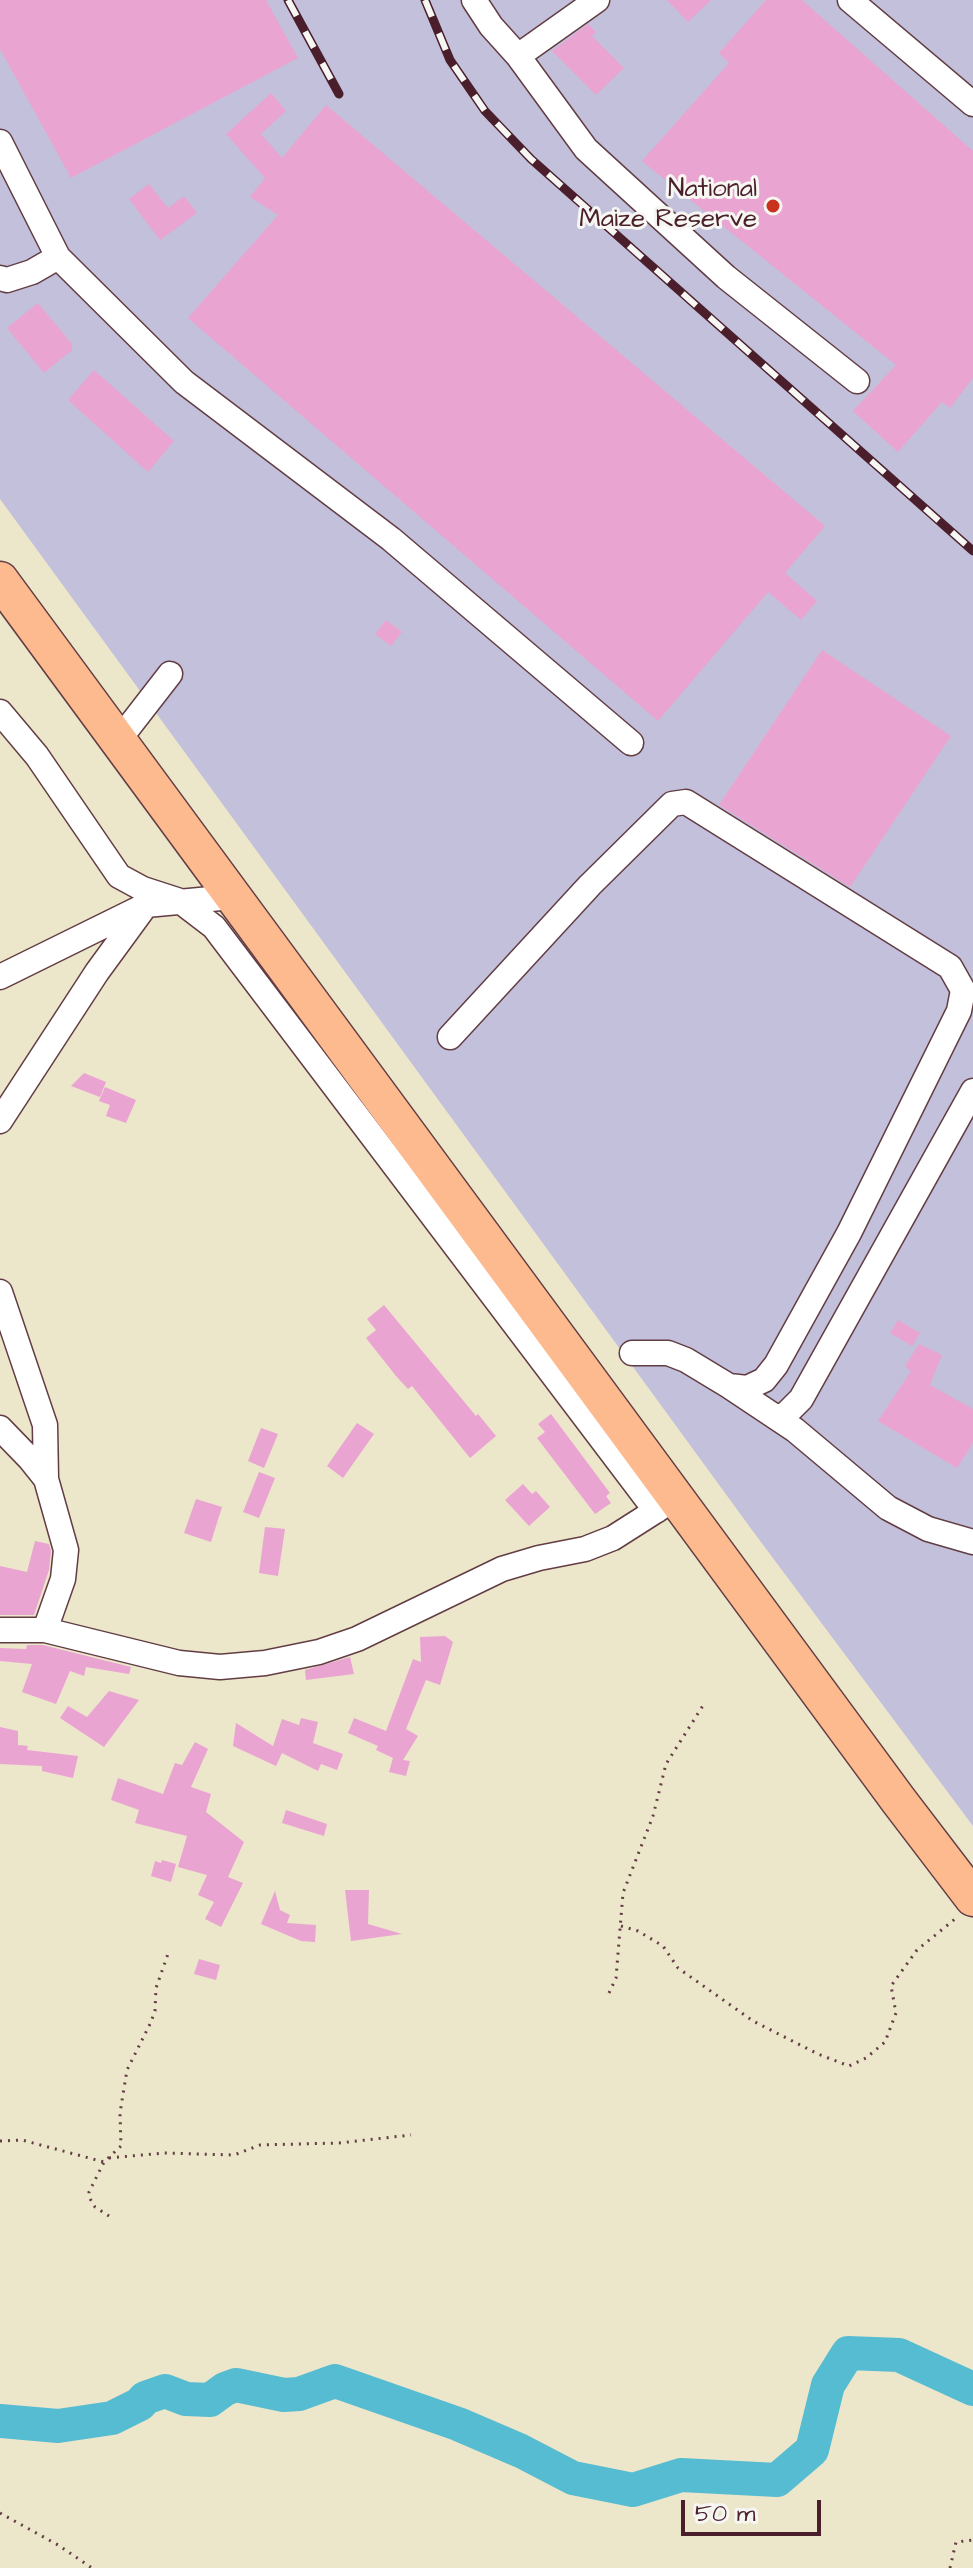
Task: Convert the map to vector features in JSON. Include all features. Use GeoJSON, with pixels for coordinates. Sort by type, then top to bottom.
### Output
{"type":"FeatureCollection","features":[{"type":"Feature","properties":{"kind":"highway"},"geometry":{"type":"LineString","coordinates":[[0,580],[232,897],[666,1504],[973,1898]]}},
{"type":"Feature","properties":{"kind":"street"},"geometry":{"type":"LineString","coordinates":[[474,0],[586,149],[726,277],[857,381]]}},
{"type":"Feature","properties":{"kind":"street"},"geometry":{"type":"LineString","coordinates":[[518,56],[597,0]]}},
{"type":"Feature","properties":{"kind":"street"},"geometry":{"type":"LineString","coordinates":[[850,0],[973,104]]}},
{"type":"Feature","properties":{"kind":"street"},"geometry":{"type":"LineString","coordinates":[[0,142],[58,257],[184,382],[391,539],[631,743]]}},
{"type":"Feature","properties":{"kind":"street"},"geometry":{"type":"LineString","coordinates":[[0,278],[7,280],[32,272],[58,257]]}},
{"type":"Feature","properties":{"kind":"street"},"geometry":{"type":"LineString","coordinates":[[118,741],[170,674]]}},
{"type":"Feature","properties":{"kind":"street"},"geometry":{"type":"LineString","coordinates":[[0,712],[37,756],[119,876],[143,889],[180,901],[214,927],[666,1504],[613,1538],[585,1549],[502,1569],[357,1639],[319,1652],[265,1663],[220,1667],[179,1663],[45,1630],[0,1630]]}},
{"type":"Feature","properties":{"kind":"street"},"geometry":{"type":"LineString","coordinates":[[450,1037],[590,885],[672,804],[686,802],[950,967],[963,990],[959,1011],[849,1233],[776,1365],[764,1380],[747,1388],[729,1386]]}},
{"type":"Feature","properties":{"kind":"street"},"geometry":{"type":"LineString","coordinates":[[0,977],[146,905],[232,897]]}},
{"type":"Feature","properties":{"kind":"street"},"geometry":{"type":"LineString","coordinates":[[0,1121],[97,972],[146,905]]}},
{"type":"Feature","properties":{"kind":"street"},"geometry":{"type":"LineString","coordinates":[[774,1416],[784,1416],[801,1399],[973,1091]]}},
{"type":"Feature","properties":{"kind":"street"},"geometry":{"type":"LineString","coordinates":[[0,1292],[45,1425],[46,1479],[66,1550],[63,1579],[45,1630]]}},
{"type":"Feature","properties":{"kind":"street"},"geometry":{"type":"LineString","coordinates":[[632,1353],[668,1353],[686,1360],[807,1440],[888,1508],[928,1529],[973,1542]]}},
{"type":"Feature","properties":{"kind":"street"},"geometry":{"type":"LineString","coordinates":[[0,1428],[46,1479]]}},
{"type":"Feature","properties":{"kind":"path"},"geometry":{"type":"LineString","coordinates":[[609,1993],[616,1978],[623,1893],[653,1816],[666,1764],[704,1704]]}},
{"type":"Feature","properties":{"kind":"path"},"geometry":{"type":"LineString","coordinates":[[621,1926],[638,1931],[663,1946],[678,1968],[753,2021],[849,2066],[866,2058],[885,2042],[896,2013],[891,1986],[917,1950],[948,1926],[973,1898]]}},
{"type":"Feature","properties":{"kind":"path"},"geometry":{"type":"LineString","coordinates":[[109,2216],[95,2207],[89,2197],[92,2181],[106,2160],[121,2146],[120,2113],[127,2070],[155,2011],[156,1988],[169,1951]]}},
{"type":"Feature","properties":{"kind":"path"},"geometry":{"type":"LineString","coordinates":[[0,2141],[22,2140],[106,2160],[164,2153],[234,2155],[260,2145],[339,2143],[411,2135]]}},
{"type":"Feature","properties":{"kind":"path"},"geometry":{"type":"LineString","coordinates":[[0,2513],[92,2568]]}},
{"type":"Feature","properties":{"kind":"path"},"geometry":{"type":"LineString","coordinates":[[950,2568],[956,2542],[973,2540]]}},
{"type":"Feature","properties":{"kind":"shaded area"},"geometry":{"type":"Polygon","coordinates":[[[0,0],[973,0],[973,1826],[752,1530],[0,499],[0,0]]]}},
{"type":"Feature","properties":{"kind":"building"},"geometry":{"type":"Polygon","coordinates":[[[0,0],[266,0],[298,58],[71,178],[0,49],[0,0]]]}},
{"type":"Feature","properties":{"kind":"building"},"geometry":{"type":"Polygon","coordinates":[[[667,0],[711,0],[688,22],[667,0]]]}},
{"type":"Feature","properties":{"kind":"building","name":"National Maize Reserve"},"geometry":{"type":"Polygon","coordinates":[[[766,0],[802,0],[973,151],[973,378],[950,408],[942,402],[898,452],[853,411],[896,365],[642,161],[729,63],[719,53],[766,0]]]}},
{"type":"Feature","properties":{"kind":"building"},"geometry":{"type":"Polygon","coordinates":[[[588,24],[596,32],[592,36],[624,68],[596,95],[552,51],[588,24]]]}},
{"type":"Feature","properties":{"kind":"building"},"geometry":{"type":"Polygon","coordinates":[[[271,93],[286,111],[261,134],[282,158],[326,105],[825,526],[785,573],[817,601],[801,620],[768,592],[658,721],[188,318],[278,215],[250,197],[265,178],[226,134],[271,93]]]}},
{"type":"Feature","properties":{"kind":"building"},"geometry":{"type":"Polygon","coordinates":[[[149,184],[168,208],[184,196],[197,213],[160,240],[129,199],[149,184]]]}},
{"type":"Feature","properties":{"kind":"building"},"geometry":{"type":"Polygon","coordinates":[[[38,303],[72,344],[72,350],[44,373],[7,328],[38,303]]]}},
{"type":"Feature","properties":{"kind":"building"},"geometry":{"type":"Polygon","coordinates":[[[94,370],[174,441],[148,472],[68,400],[94,370]]]}},
{"type":"Feature","properties":{"kind":"building"},"geometry":{"type":"Polygon","coordinates":[[[386,620],[402,632],[391,646],[375,634],[386,620]]]}},
{"type":"Feature","properties":{"kind":"building"},"geometry":{"type":"Polygon","coordinates":[[[822,650],[951,736],[850,887],[719,805],[822,650]]]}},
{"type":"Feature","properties":{"kind":"building"},"geometry":{"type":"Polygon","coordinates":[[[84,1073],[106,1082],[100,1097],[71,1086],[84,1073]]]}},
{"type":"Feature","properties":{"kind":"building"},"geometry":{"type":"Polygon","coordinates":[[[105,1087],[136,1100],[126,1123],[106,1116],[110,1105],[99,1101],[105,1087]]]}},
{"type":"Feature","properties":{"kind":"building"},"geometry":{"type":"Polygon","coordinates":[[[384,1305],[496,1436],[470,1458],[412,1386],[408,1389],[366,1338],[376,1330],[367,1319],[384,1305]]]}},
{"type":"Feature","properties":{"kind":"building"},"geometry":{"type":"Polygon","coordinates":[[[898,1320],[920,1333],[912,1346],[890,1333],[898,1320]]]}},
{"type":"Feature","properties":{"kind":"building"},"geometry":{"type":"Polygon","coordinates":[[[919,1344],[942,1355],[930,1385],[973,1409],[973,1443],[957,1468],[878,1421],[911,1371],[905,1366],[919,1344]]]}},
{"type":"Feature","properties":{"kind":"building"},"geometry":{"type":"Polygon","coordinates":[[[551,1414],[610,1493],[606,1496],[611,1503],[595,1514],[537,1438],[545,1432],[538,1424],[551,1414]]]}},
{"type":"Feature","properties":{"kind":"building"},"geometry":{"type":"Polygon","coordinates":[[[357,1423],[374,1434],[343,1478],[327,1466],[357,1423]]]}},
{"type":"Feature","properties":{"kind":"building"},"geometry":{"type":"Polygon","coordinates":[[[261,1428],[278,1434],[264,1468],[248,1461],[261,1428]]]}},
{"type":"Feature","properties":{"kind":"building"},"geometry":{"type":"Polygon","coordinates":[[[259,1472],[275,1478],[259,1518],[243,1512],[259,1472]]]}},
{"type":"Feature","properties":{"kind":"building"},"geometry":{"type":"Polygon","coordinates":[[[523,1484],[532,1494],[536,1491],[550,1507],[529,1526],[505,1500],[523,1484]]]}},
{"type":"Feature","properties":{"kind":"building"},"geometry":{"type":"Polygon","coordinates":[[[196,1499],[222,1507],[211,1542],[184,1533],[196,1499]]]}},
{"type":"Feature","properties":{"kind":"building"},"geometry":{"type":"Polygon","coordinates":[[[265,1527],[285,1529],[278,1576],[259,1573],[265,1527]]]}},
{"type":"Feature","properties":{"kind":"building"},"geometry":{"type":"Polygon","coordinates":[[[35,1541],[49,1544],[51,1551],[49,1570],[34,1615],[0,1615],[0,1566],[27,1572],[35,1541]]]}},
{"type":"Feature","properties":{"kind":"building"},"geometry":{"type":"Polygon","coordinates":[[[445,1636],[453,1642],[440,1685],[426,1680],[406,1729],[418,1736],[403,1760],[410,1761],[406,1776],[389,1772],[393,1758],[376,1750],[378,1746],[348,1733],[354,1718],[386,1731],[413,1659],[421,1662],[420,1637],[445,1636]]]}},
{"type":"Feature","properties":{"kind":"building"},"geometry":{"type":"Polygon","coordinates":[[[27,1645],[43,1645],[131,1667],[129,1674],[86,1667],[84,1676],[70,1671],[56,1704],[22,1692],[32,1664],[0,1661],[0,1648],[26,1649],[27,1645]]]}},
{"type":"Feature","properties":{"kind":"building"},"geometry":{"type":"Polygon","coordinates":[[[350,1657],[354,1674],[306,1680],[305,1670],[350,1657]]]}},
{"type":"Feature","properties":{"kind":"building"},"geometry":{"type":"Polygon","coordinates":[[[109,1691],[139,1700],[104,1747],[60,1718],[68,1706],[87,1717],[109,1691]]]}},
{"type":"Feature","properties":{"kind":"building"},"geometry":{"type":"Polygon","coordinates":[[[301,1718],[318,1722],[313,1743],[343,1754],[337,1770],[321,1764],[318,1771],[282,1753],[276,1766],[233,1746],[236,1723],[273,1746],[282,1719],[299,1725],[301,1718]]]}},
{"type":"Feature","properties":{"kind":"building"},"geometry":{"type":"Polygon","coordinates":[[[0,1727],[18,1731],[18,1745],[28,1746],[27,1750],[78,1756],[73,1778],[42,1771],[42,1766],[0,1764],[0,1727]]]}},
{"type":"Feature","properties":{"kind":"building"},"geometry":{"type":"Polygon","coordinates":[[[195,1742],[208,1749],[191,1787],[211,1794],[206,1812],[244,1842],[228,1877],[243,1883],[221,1927],[205,1919],[214,1902],[198,1895],[207,1875],[178,1867],[187,1836],[135,1823],[139,1810],[111,1800],[118,1778],[163,1794],[175,1763],[182,1765],[195,1742]]]}},
{"type":"Feature","properties":{"kind":"building"},"geometry":{"type":"Polygon","coordinates":[[[286,1810],[327,1824],[324,1836],[282,1823],[286,1810]]]}},
{"type":"Feature","properties":{"kind":"building"},"geometry":{"type":"Polygon","coordinates":[[[162,1860],[176,1864],[171,1882],[151,1876],[155,1861],[161,1863],[162,1860]]]}},
{"type":"Feature","properties":{"kind":"building"},"geometry":{"type":"Polygon","coordinates":[[[345,1890],[369,1890],[368,1924],[402,1934],[351,1941],[345,1890]]]}},
{"type":"Feature","properties":{"kind":"building"},"geometry":{"type":"Polygon","coordinates":[[[275,1891],[280,1910],[290,1915],[287,1923],[316,1925],[315,1942],[301,1941],[261,1924],[275,1891]]]}},
{"type":"Feature","properties":{"kind":"building"},"geometry":{"type":"Polygon","coordinates":[[[199,1959],[220,1965],[216,1980],[194,1974],[199,1959]]]}},
{"type":"Feature","properties":{"kind":"waterway"},"geometry":{"type":"LineString","coordinates":[[0,2421],[58,2426],[112,2418],[140,2404],[145,2398],[165,2391],[186,2399],[210,2400],[236,2385],[284,2395],[299,2394],[335,2381],[458,2424],[573,2478],[633,2490],[681,2475],[777,2480],[812,2450],[828,2385],[848,2353],[899,2355],[973,2389]]}},
{"type":"Feature","properties":{"kind":"railway"},"geometry":{"type":"LineString","coordinates":[[288,0],[339,94]]}},
{"type":"Feature","properties":{"kind":"railway"},"geometry":{"type":"LineString","coordinates":[[425,0],[450,60],[485,111],[531,159],[973,551]]}},
{"type":"Feature","properties":{"kind":"place","name":"National Maize Reserve"},"geometry":{"type":"Point","coordinates":[773,206]}}]}
